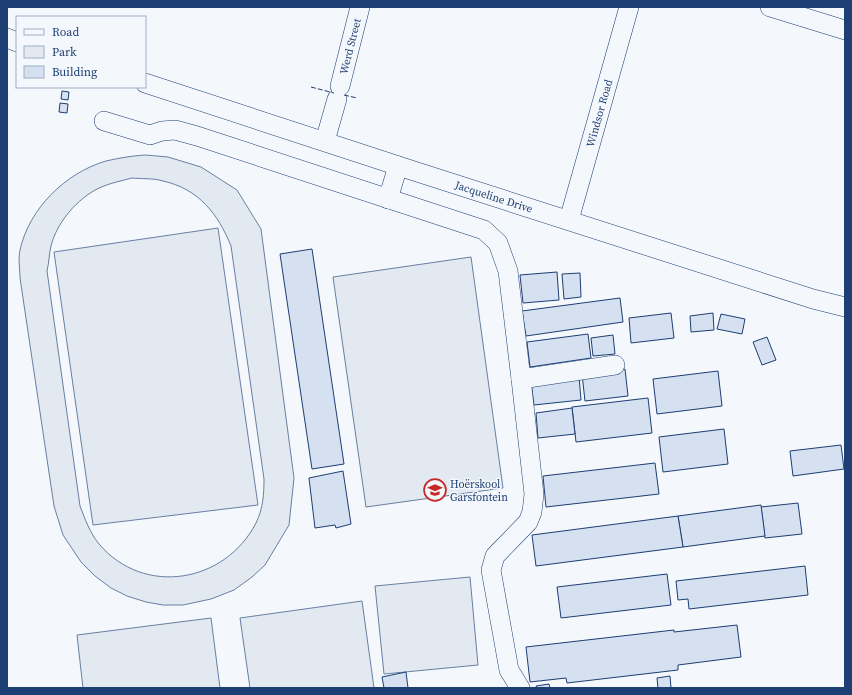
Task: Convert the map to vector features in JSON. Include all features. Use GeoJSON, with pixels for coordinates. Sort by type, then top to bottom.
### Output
{"type":"FeatureCollection","features":[{"type":"Feature","properties":{"kind":"street","name":"Werd Street"},"geometry":{"type":"LineString","coordinates":[[325,141],[360,7]]}},
{"type":"Feature","properties":{"kind":"street","name":"Windsor Road"},"geometry":{"type":"LineString","coordinates":[[569,220],[629,7]]}},
{"type":"Feature","properties":{"kind":"street"},"geometry":{"type":"LineString","coordinates":[[770,7],[845,30]]}},
{"type":"Feature","properties":{"kind":"street","name":"Jacqueline Drive"},"geometry":{"type":"LineString","coordinates":[[146,83],[813,299],[845,307]]}},
{"type":"Feature","properties":{"kind":"street"},"geometry":{"type":"LineString","coordinates":[[104,121],[150,135],[162,131],[176,130],[484,230],[498,243],[508,271],[534,494],[532,512],[528,522],[495,556],[491,570],[509,670],[520,688]]}},
{"type":"Feature","properties":{"kind":"street"},"geometry":{"type":"LineString","coordinates":[[388,199],[398,166]]}},
{"type":"Feature","properties":{"kind":"street"},"geometry":{"type":"LineString","coordinates":[[521,379],[615,365]]}},
{"type":"Feature","properties":{"kind":"green space"},"geometry":{"type":"Polygon","coordinates":[[[145,155],[168,157],[201,167],[237,190],[261,229],[294,478],[289,525],[265,565],[234,590],[211,599],[183,605],[163,605],[146,602],[127,596],[111,588],[95,576],[81,562],[63,535],[54,506],[20,278],[19,253],[25,235],[31,220],[51,195],[77,174],[91,167],[106,161],[145,155]],[[132,178],[99,188],[83,198],[69,212],[58,228],[54,237],[50,249],[47,271],[80,506],[88,526],[99,544],[117,561],[138,572],[160,576],[183,576],[205,570],[225,559],[242,543],[256,523],[262,507],[264,479],[231,246],[226,234],[206,204],[187,190],[155,179],[132,178]]]}},
{"type":"Feature","properties":{"kind":"green space"},"geometry":{"type":"Polygon","coordinates":[[[218,228],[258,505],[93,525],[54,252],[218,228]]]}},
{"type":"Feature","properties":{"kind":"green space"},"geometry":{"type":"Polygon","coordinates":[[[471,257],[503,488],[366,507],[333,277],[471,257]]]}},
{"type":"Feature","properties":{"kind":"green space"},"geometry":{"type":"Polygon","coordinates":[[[470,577],[478,665],[384,674],[375,586],[470,577]]]}},
{"type":"Feature","properties":{"kind":"green space"},"geometry":{"type":"Polygon","coordinates":[[[362,601],[374,688],[250,688],[240,618],[362,601]]]}},
{"type":"Feature","properties":{"kind":"green space"},"geometry":{"type":"Polygon","coordinates":[[[211,618],[220,688],[83,688],[77,635],[211,618]]]}},
{"type":"Feature","properties":{"kind":"building"},"geometry":{"type":"Polygon","coordinates":[[[62,91],[69,92],[68,100],[61,99],[62,91]]]}},
{"type":"Feature","properties":{"kind":"building"},"geometry":{"type":"Polygon","coordinates":[[[60,103],[68,104],[67,113],[59,112],[60,103]]]}},
{"type":"Feature","properties":{"kind":"building"},"geometry":{"type":"Polygon","coordinates":[[[312,249],[344,464],[312,469],[280,254],[312,249]]]}},
{"type":"Feature","properties":{"kind":"building"},"geometry":{"type":"Polygon","coordinates":[[[557,272],[559,300],[523,303],[520,275],[557,272]]]}},
{"type":"Feature","properties":{"kind":"building"},"geometry":{"type":"Polygon","coordinates":[[[580,273],[581,297],[564,299],[562,274],[580,273]]]}},
{"type":"Feature","properties":{"kind":"building"},"geometry":{"type":"Polygon","coordinates":[[[620,298],[623,322],[526,336],[522,311],[620,298]]]}},
{"type":"Feature","properties":{"kind":"building"},"geometry":{"type":"Polygon","coordinates":[[[671,313],[674,338],[631,343],[629,318],[671,313]]]}},
{"type":"Feature","properties":{"kind":"building"},"geometry":{"type":"Polygon","coordinates":[[[713,313],[714,330],[691,332],[690,316],[713,313]]]}},
{"type":"Feature","properties":{"kind":"building"},"geometry":{"type":"Polygon","coordinates":[[[721,314],[745,319],[742,334],[717,329],[721,314]]]}},
{"type":"Feature","properties":{"kind":"building"},"geometry":{"type":"Polygon","coordinates":[[[588,334],[591,358],[530,367],[527,342],[588,334]]]}},
{"type":"Feature","properties":{"kind":"building"},"geometry":{"type":"Polygon","coordinates":[[[613,335],[615,354],[593,356],[591,338],[613,335]]]}},
{"type":"Feature","properties":{"kind":"building"},"geometry":{"type":"Polygon","coordinates":[[[767,337],[776,360],[762,365],[753,342],[767,337]]]}},
{"type":"Feature","properties":{"kind":"building"},"geometry":{"type":"Polygon","coordinates":[[[625,369],[628,396],[585,401],[582,374],[625,369]]]}},
{"type":"Feature","properties":{"kind":"building"},"geometry":{"type":"Polygon","coordinates":[[[718,371],[722,406],[657,414],[653,379],[718,371]]]}},
{"type":"Feature","properties":{"kind":"building"},"geometry":{"type":"Polygon","coordinates":[[[579,376],[581,400],[534,405],[531,382],[579,376]]]}},
{"type":"Feature","properties":{"kind":"building"},"geometry":{"type":"Polygon","coordinates":[[[648,398],[652,433],[576,442],[572,407],[648,398]]]}},
{"type":"Feature","properties":{"kind":"building"},"geometry":{"type":"Polygon","coordinates":[[[572,408],[575,434],[538,438],[536,413],[572,408]]]}},
{"type":"Feature","properties":{"kind":"building"},"geometry":{"type":"Polygon","coordinates":[[[724,429],[728,464],[663,472],[659,437],[724,429]]]}},
{"type":"Feature","properties":{"kind":"building"},"geometry":{"type":"Polygon","coordinates":[[[841,445],[844,469],[793,476],[790,451],[841,445]]]}},
{"type":"Feature","properties":{"kind":"building"},"geometry":{"type":"Polygon","coordinates":[[[655,463],[659,494],[546,507],[543,476],[655,463]]]}},
{"type":"Feature","properties":{"kind":"building"},"geometry":{"type":"Polygon","coordinates":[[[343,471],[351,524],[336,528],[335,525],[315,528],[309,478],[343,471]]]}},
{"type":"Feature","properties":{"kind":"building"},"geometry":{"type":"Polygon","coordinates":[[[798,503],[802,534],[765,538],[761,507],[798,503]]]}},
{"type":"Feature","properties":{"kind":"building"},"geometry":{"type":"Polygon","coordinates":[[[761,505],[765,536],[683,547],[678,516],[761,505]]]}},
{"type":"Feature","properties":{"kind":"building"},"geometry":{"type":"Polygon","coordinates":[[[678,516],[683,547],[536,566],[532,535],[678,516]]]}},
{"type":"Feature","properties":{"kind":"building"},"geometry":{"type":"Polygon","coordinates":[[[805,566],[808,595],[689,609],[688,599],[678,600],[676,581],[805,566]]]}},
{"type":"Feature","properties":{"kind":"building"},"geometry":{"type":"Polygon","coordinates":[[[667,574],[671,605],[561,618],[557,587],[667,574]]]}},
{"type":"Feature","properties":{"kind":"building"},"geometry":{"type":"Polygon","coordinates":[[[737,625],[741,657],[678,665],[678,670],[567,683],[566,678],[530,682],[526,647],[674,630],[674,632],[737,625]]]}},
{"type":"Feature","properties":{"kind":"building"},"geometry":{"type":"Polygon","coordinates":[[[406,672],[408,688],[384,688],[382,677],[406,672]]]}},
{"type":"Feature","properties":{"kind":"building"},"geometry":{"type":"Polygon","coordinates":[[[670,676],[671,688],[658,688],[657,678],[670,676]]]}},
{"type":"Feature","properties":{"kind":"building"},"geometry":{"type":"Polygon","coordinates":[[[549,684],[550,688],[537,688],[536,686],[549,684]]]}},
{"type":"Feature","properties":{"kind":"fence"},"geometry":{"type":"LineString","coordinates":[[311,87],[334,93]]}},
{"type":"Feature","properties":{"kind":"fence"},"geometry":{"type":"LineString","coordinates":[[344,95],[357,98]]}},
{"type":"Feature","properties":{"kind":"place","name":"Hoërskool Garsfontein"},"geometry":{"type":"Point","coordinates":[435,490]}}]}
